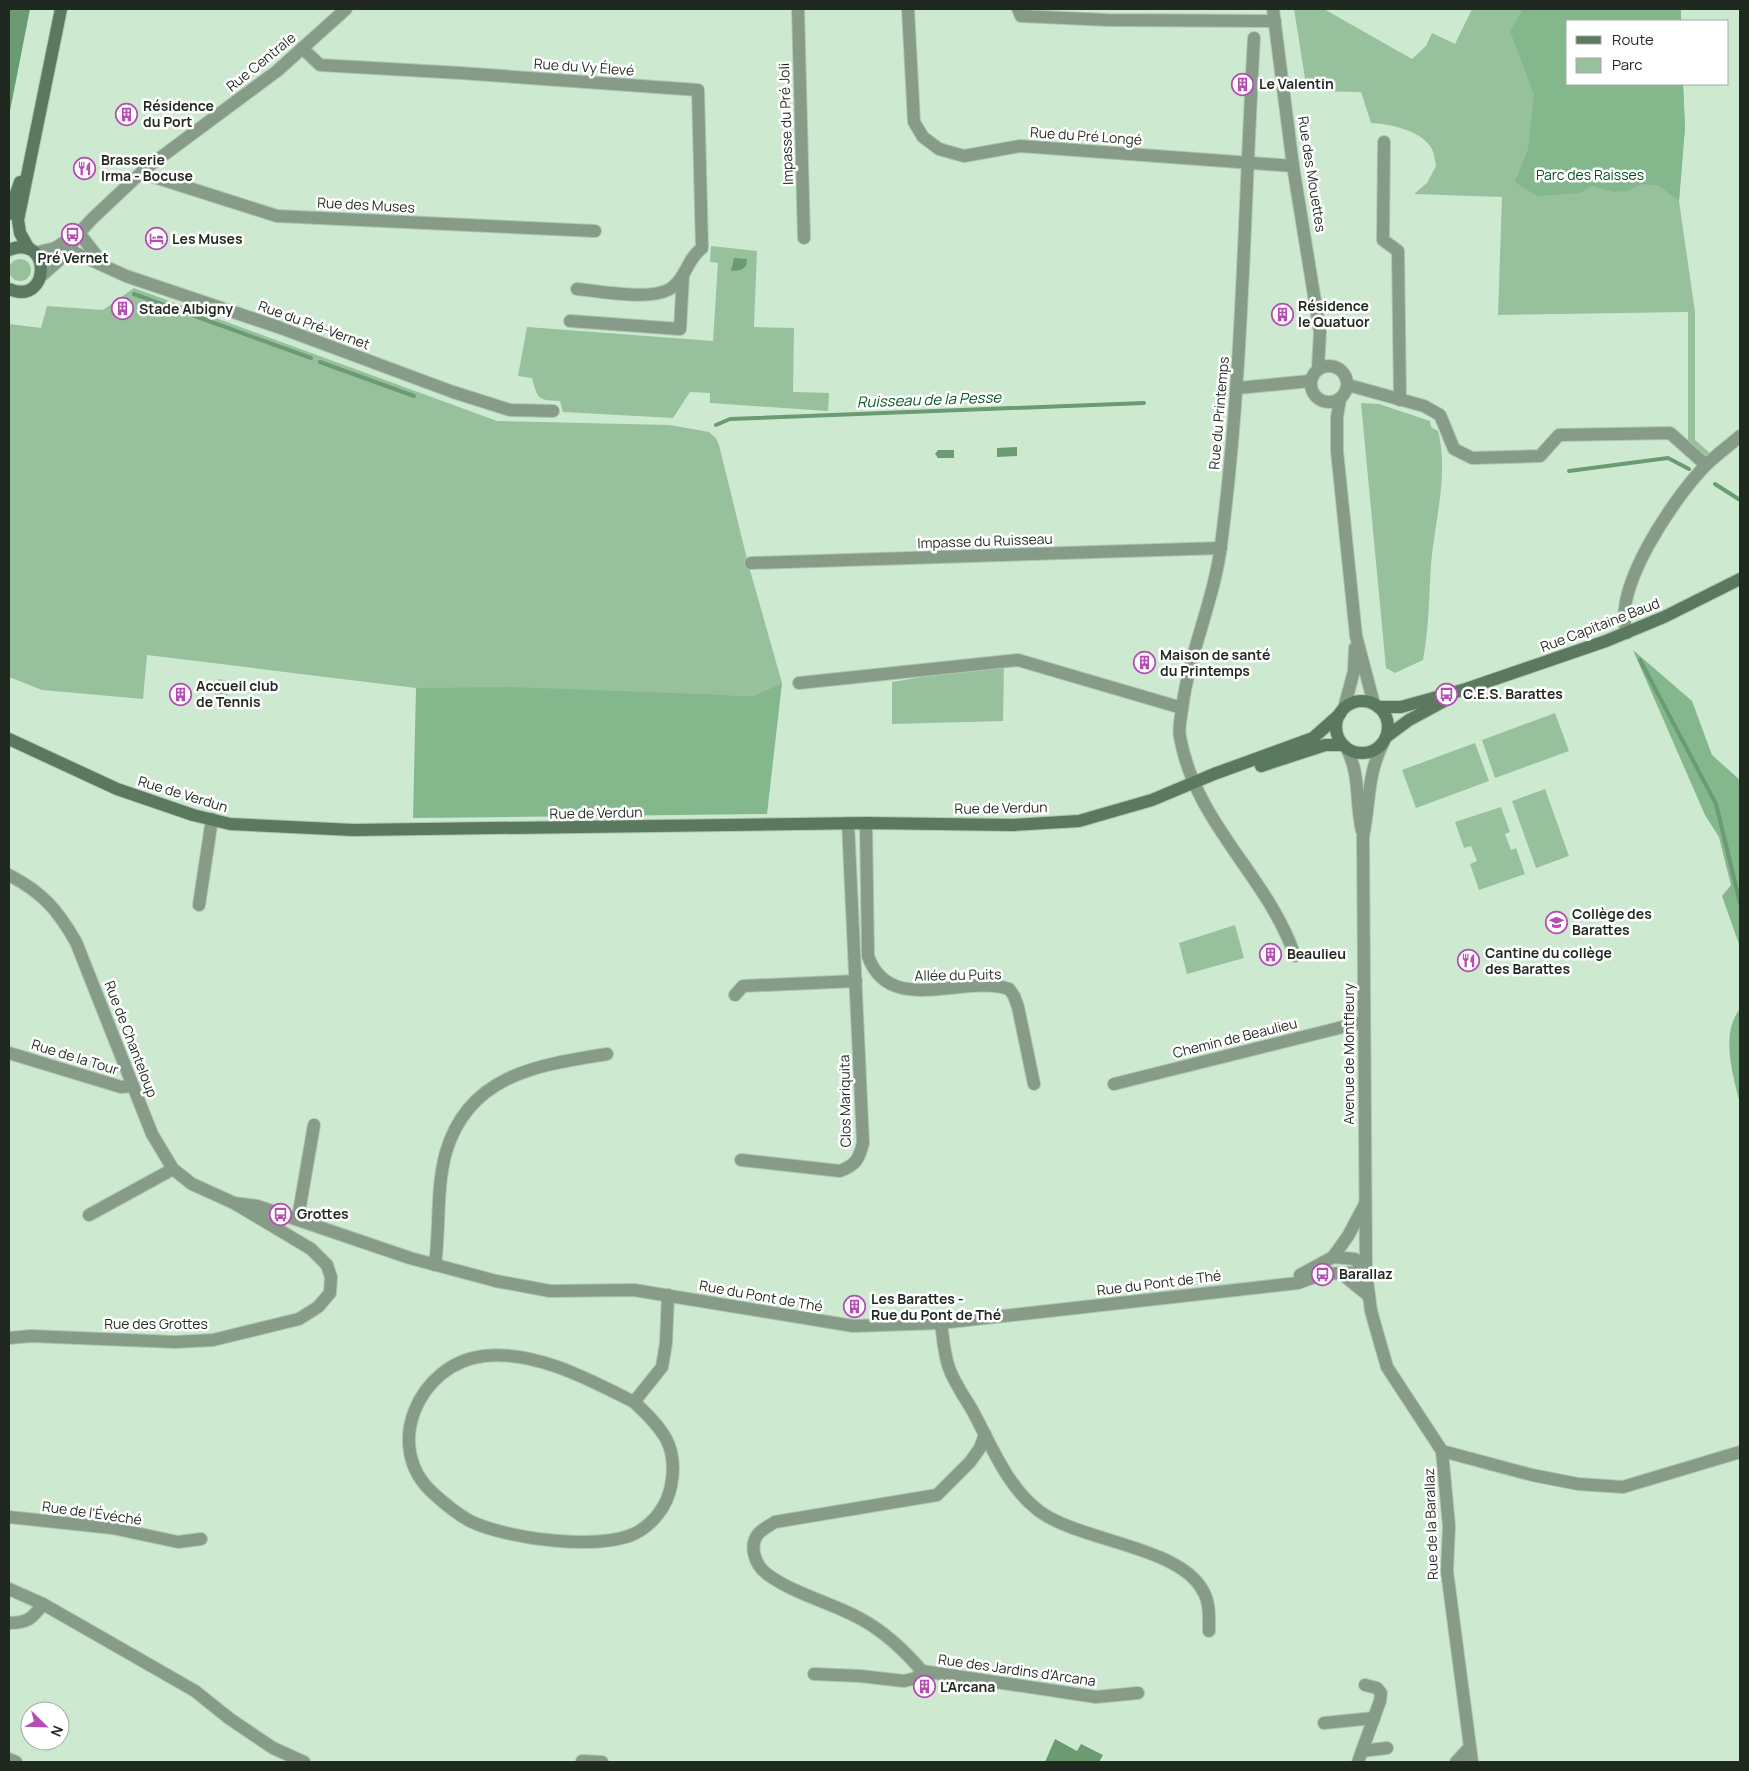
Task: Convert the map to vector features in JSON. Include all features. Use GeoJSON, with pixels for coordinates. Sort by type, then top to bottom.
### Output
{"type":"FeatureCollection","features":[{"type":"Feature","properties":{"kind":"main road"},"geometry":{"type":"LineString","coordinates":[[12,294],[32,288],[40,277],[42,266],[21,237],[18,224],[61,9]]}},
{"type":"Feature","properties":{"kind":"main road"},"geometry":{"type":"LineString","coordinates":[[9,214],[30,162]]}},
{"type":"Feature","properties":{"kind":"main road"},"geometry":{"type":"LineString","coordinates":[[9,250],[17,247],[32,251]]}},
{"type":"Feature","properties":{"kind":"main road","name":"Rue Capitaine Baud"},"geometry":{"type":"LineString","coordinates":[[1376,705],[1400,707],[1466,690],[1627,633],[1740,579]]}},
{"type":"Feature","properties":{"kind":"main road","name":"Rue Capitaine Baud"},"geometry":{"type":"LineString","coordinates":[[1385,740],[1409,720],[1466,690]]}},
{"type":"Feature","properties":{"kind":"main road"},"geometry":{"type":"LineString","coordinates":[[1362,701],[1376,705],[1388,724],[1385,740],[1366,753],[1345,747],[1339,739],[1336,726],[1342,711],[1362,701]]}},
{"type":"Feature","properties":{"kind":"main road","name":"Rue de Verdun"},"geometry":{"type":"LineString","coordinates":[[9,739],[117,789],[212,820],[230,824],[280,828],[352,830],[848,823],[1013,825],[1079,821],[1114,812],[1194,784],[1214,774],[1313,738],[1342,711]]}},
{"type":"Feature","properties":{"kind":"main road","name":"Rue de Verdun"},"geometry":{"type":"LineString","coordinates":[[1194,784],[1215,782],[1325,745],[1345,747]]}},
{"type":"Feature","properties":{"kind":"street","name":"Rue Centrale"},"geometry":{"type":"LineString","coordinates":[[32,251],[55,248],[79,233],[145,170],[262,83],[346,9]]}},
{"type":"Feature","properties":{"kind":"street","name":"Impasse du Pré Joli"},"geometry":{"type":"LineString","coordinates":[[798,9],[804,238]]}},
{"type":"Feature","properties":{"kind":"street","name":"Rue du Pré Longé"},"geometry":{"type":"LineString","coordinates":[[908,9],[914,122],[923,137],[939,150],[964,156],[1020,146],[1247,161],[1293,166]]}},
{"type":"Feature","properties":{"kind":"street","name":"Rue des Mouettes"},"geometry":{"type":"LineString","coordinates":[[1018,9],[1021,16],[1108,20],[1274,15],[1293,166],[1320,332],[1318,368]]}},
{"type":"Feature","properties":{"kind":"street","name":"Rue du Printemps"},"geometry":{"type":"LineString","coordinates":[[1194,784],[1188,773],[1179,733],[1185,683],[1210,597],[1221,548],[1238,388],[1254,38]]}},
{"type":"Feature","properties":{"kind":"street","name":"Rue du Vy Élevé"},"geometry":{"type":"LineString","coordinates":[[302,48],[320,66],[470,73],[698,90],[702,248],[691,257],[683,276]]}},
{"type":"Feature","properties":{"kind":"street"},"geometry":{"type":"LineString","coordinates":[[1384,142],[1383,240],[1398,251],[1400,400]]}},
{"type":"Feature","properties":{"kind":"street","name":"Rue des Muses"},"geometry":{"type":"LineString","coordinates":[[145,170],[152,176],[277,216],[595,231]]}},
{"type":"Feature","properties":{"kind":"street","name":"Rue Centrale"},"geometry":{"type":"LineString","coordinates":[[40,277],[68,250],[79,233]]}},
{"type":"Feature","properties":{"kind":"street"},"geometry":{"type":"LineString","coordinates":[[79,233],[104,265]]}},
{"type":"Feature","properties":{"kind":"street","name":"Rue du Pré-Vernet"},"geometry":{"type":"LineString","coordinates":[[68,250],[126,276],[278,327],[481,401],[510,410],[553,411]]}},
{"type":"Feature","properties":{"kind":"street"},"geometry":{"type":"LineString","coordinates":[[577,289],[653,296],[674,287],[683,276]]}},
{"type":"Feature","properties":{"kind":"street"},"geometry":{"type":"LineString","coordinates":[[570,321],[680,329],[683,276]]}},
{"type":"Feature","properties":{"kind":"street","name":"Rue des Mouettes"},"geometry":{"type":"LineString","coordinates":[[1320,332],[1339,368]]}},
{"type":"Feature","properties":{"kind":"street"},"geometry":{"type":"LineString","coordinates":[[1340,399],[1333,402],[1324,402],[1316,397],[1311,390],[1310,381],[1318,368],[1325,365],[1339,368],[1347,378],[1348,386],[1340,399],[1337,418],[1337,451],[1356,636],[1354,671],[1342,711]]}},
{"type":"Feature","properties":{"kind":"street"},"geometry":{"type":"LineString","coordinates":[[1238,388],[1310,381]]}},
{"type":"Feature","properties":{"kind":"street"},"geometry":{"type":"LineString","coordinates":[[1348,386],[1424,406],[1440,415],[1454,449],[1472,458],[1540,456],[1558,435],[1670,433],[1709,462]]}},
{"type":"Feature","properties":{"kind":"street"},"geometry":{"type":"LineString","coordinates":[[1324,402],[1337,451]]}},
{"type":"Feature","properties":{"kind":"street"},"geometry":{"type":"LineString","coordinates":[[1627,633],[1624,619],[1625,603],[1642,558],[1660,525],[1709,462],[1740,436]]}},
{"type":"Feature","properties":{"kind":"street","name":"Impasse du Ruisseau"},"geometry":{"type":"LineString","coordinates":[[751,564],[1221,548]]}},
{"type":"Feature","properties":{"kind":"street"},"geometry":{"type":"LineString","coordinates":[[1356,636],[1376,705]]}},
{"type":"Feature","properties":{"kind":"street"},"geometry":{"type":"LineString","coordinates":[[799,683],[1018,660],[1182,708]]}},
{"type":"Feature","properties":{"kind":"street","name":"Avenue de Montfleury"},"geometry":{"type":"LineString","coordinates":[[1366,1272],[1363,837],[1368,812],[1371,772],[1385,740]]}},
{"type":"Feature","properties":{"kind":"street","name":"Avenue de Montfleury"},"geometry":{"type":"LineString","coordinates":[[1345,747],[1357,774],[1357,810],[1363,837]]}},
{"type":"Feature","properties":{"kind":"street"},"geometry":{"type":"LineString","coordinates":[[1194,784],[1224,837],[1263,891],[1289,940],[1294,956]]}},
{"type":"Feature","properties":{"kind":"street"},"geometry":{"type":"LineString","coordinates":[[199,905],[212,820]]}},
{"type":"Feature","properties":{"kind":"street","name":"Clos Mariquita"},"geometry":{"type":"LineString","coordinates":[[741,1160],[840,1170],[852,1166],[860,1154],[863,1142],[848,823]]}},
{"type":"Feature","properties":{"kind":"street","name":"Allée du Puits"},"geometry":{"type":"LineString","coordinates":[[866,823],[868,956],[872,967],[894,986],[908,991],[988,986],[1009,989],[1018,1007],[1034,1084]]}},
{"type":"Feature","properties":{"kind":"street","name":"Rue de Chanteloup"},"geometry":{"type":"LineString","coordinates":[[9,875],[41,896],[59,913],[76,942],[152,1134],[173,1169],[192,1184],[234,1203]]}},
{"type":"Feature","properties":{"kind":"street"},"geometry":{"type":"LineString","coordinates":[[735,995],[743,986],[856,981]]}},
{"type":"Feature","properties":{"kind":"street","name":"Chemin de Beaulieu"},"geometry":{"type":"LineString","coordinates":[[1114,1084],[1363,1022]]}},
{"type":"Feature","properties":{"kind":"street","name":"Rue de la Tour"},"geometry":{"type":"LineString","coordinates":[[9,1053],[121,1087],[133,1086]]}},
{"type":"Feature","properties":{"kind":"street"},"geometry":{"type":"LineString","coordinates":[[436,1265],[446,1152],[465,1114],[491,1087],[509,1076],[552,1063],[607,1054]]}},
{"type":"Feature","properties":{"kind":"street"},"geometry":{"type":"LineString","coordinates":[[300,1220],[299,1212],[314,1125]]}},
{"type":"Feature","properties":{"kind":"street"},"geometry":{"type":"LineString","coordinates":[[89,1215],[173,1169]]}},
{"type":"Feature","properties":{"kind":"street","name":"Rue du Pont de Thé"},"geometry":{"type":"LineString","coordinates":[[1285,1284],[1333,1257],[1348,1236],[1366,1202]]}},
{"type":"Feature","properties":{"kind":"street","name":"Rue du Pont de Thé"},"geometry":{"type":"LineString","coordinates":[[234,1203],[257,1206],[436,1265],[496,1281],[550,1291],[634,1290],[845,1325],[941,1323],[1298,1283],[1324,1274],[1366,1272]]}},
{"type":"Feature","properties":{"kind":"street","name":"Rue des Grottes"},"geometry":{"type":"LineString","coordinates":[[9,1338],[31,1336],[175,1342],[213,1340],[299,1319],[318,1307],[330,1293],[331,1277],[327,1265],[311,1249],[234,1203]]}},
{"type":"Feature","properties":{"kind":"street"},"geometry":{"type":"LineString","coordinates":[[1333,1257],[1354,1259],[1366,1272]]}},
{"type":"Feature","properties":{"kind":"street","name":"Rue de la Barallaz"},"geometry":{"type":"LineString","coordinates":[[1366,1272],[1376,1335],[1387,1368],[1442,1450],[1449,1526],[1447,1571],[1472,1762]]}},
{"type":"Feature","properties":{"kind":"street"},"geometry":{"type":"LineString","coordinates":[[1342,1274],[1369,1296]]}},
{"type":"Feature","properties":{"kind":"street"},"geometry":{"type":"LineString","coordinates":[[634,1402],[662,1367],[666,1343],[668,1295]]}},
{"type":"Feature","properties":{"kind":"street"},"geometry":{"type":"LineString","coordinates":[[941,1323],[948,1367],[1004,1469],[1021,1494],[1039,1511],[1065,1526],[1150,1554],[1179,1567],[1195,1580],[1204,1591],[1210,1631]]}},
{"type":"Feature","properties":{"kind":"street"},"geometry":{"type":"LineString","coordinates":[[500,1356],[547,1364],[634,1402],[662,1431],[674,1458],[674,1473],[664,1508],[651,1522],[636,1532],[620,1538],[604,1541],[549,1540],[516,1536],[470,1521],[449,1508],[430,1490],[416,1471],[410,1451],[409,1434],[414,1411],[424,1392],[447,1368],[466,1359],[500,1356]]}},
{"type":"Feature","properties":{"kind":"street","name":"Rue des Jardins d'Arcana"},"geometry":{"type":"LineString","coordinates":[[984,1434],[980,1448],[970,1462],[937,1495],[775,1522],[759,1532],[753,1544],[755,1558],[766,1573],[862,1620],[887,1636],[922,1671],[1096,1697],[1138,1693]]}},
{"type":"Feature","properties":{"kind":"street"},"geometry":{"type":"LineString","coordinates":[[1442,1450],[1532,1475],[1578,1484],[1622,1487],[1740,1452]]}},
{"type":"Feature","properties":{"kind":"street","name":"Rue de l'Évéché"},"geometry":{"type":"LineString","coordinates":[[9,1517],[112,1528],[178,1542],[201,1539]]}},
{"type":"Feature","properties":{"kind":"street"},"geometry":{"type":"LineString","coordinates":[[9,1589],[43,1604],[195,1691],[230,1720],[272,1748],[304,1762]]}},
{"type":"Feature","properties":{"kind":"street"},"geometry":{"type":"LineString","coordinates":[[9,1623],[23,1623],[32,1618],[43,1604]]}},
{"type":"Feature","properties":{"kind":"street","name":"Rue des Jardins d'Arcana"},"geometry":{"type":"LineString","coordinates":[[814,1674],[860,1676],[904,1681],[916,1678],[922,1671]]}},
{"type":"Feature","properties":{"kind":"street"},"geometry":{"type":"LineString","coordinates":[[1360,1757],[1381,1693],[1377,1688],[1366,1685]]}},
{"type":"Feature","properties":{"kind":"street"},"geometry":{"type":"LineString","coordinates":[[1324,1723],[1374,1718]]}},
{"type":"Feature","properties":{"kind":"street"},"geometry":{"type":"LineString","coordinates":[[1456,1762],[1470,1747]]}},
{"type":"Feature","properties":{"kind":"street"},"geometry":{"type":"LineString","coordinates":[[1360,1757],[1387,1748]]}},
{"type":"Feature","properties":{"kind":"street"},"geometry":{"type":"LineString","coordinates":[[9,1759],[16,1762]]}},
{"type":"Feature","properties":{"kind":"street"},"geometry":{"type":"LineString","coordinates":[[582,1761],[602,1762]]}},
{"type":"Feature","properties":{"kind":"green space","name":"Parc des Raisses"},"geometry":{"type":"Polygon","coordinates":[[[1294,9],[1324,9],[1412,59],[1426,46],[1432,33],[1455,44],[1472,9],[1681,9],[1681,20],[1566,20],[1566,85],[1683,85],[1685,127],[1679,201],[1695,312],[1695,440],[1711,454],[1707,459],[1688,442],[1688,312],[1498,315],[1502,197],[1414,194],[1427,183],[1436,166],[1431,148],[1425,140],[1395,126],[1371,123],[1361,92],[1307,91],[1294,9]]]}},
{"type":"Feature","properties":{"kind":"green space"},"geometry":{"type":"Polygon","coordinates":[[[1523,9],[1681,9],[1681,20],[1566,20],[1566,85],[1683,85],[1685,127],[1679,201],[1659,186],[1642,184],[1627,191],[1613,192],[1592,186],[1580,193],[1537,196],[1515,182],[1528,149],[1534,95],[1510,31],[1523,9]]]}},
{"type":"Feature","properties":{"kind":"green space"},"geometry":{"type":"Polygon","coordinates":[[[711,246],[757,251],[754,327],[794,328],[793,392],[829,393],[828,411],[710,403],[710,393],[690,392],[673,418],[563,412],[560,401],[543,399],[538,395],[532,378],[518,376],[527,327],[713,341],[718,263],[710,262],[711,246]]]}},
{"type":"Feature","properties":{"kind":"green space"},"geometry":{"type":"Polygon","coordinates":[[[20,259],[28,262],[31,270],[28,278],[20,281],[12,278],[9,270],[12,262],[20,259]]]}},
{"type":"Feature","properties":{"kind":"green space"},"geometry":{"type":"Polygon","coordinates":[[[134,288],[497,421],[670,425],[709,432],[716,438],[719,445],[748,563],[782,683],[752,696],[416,688],[147,655],[143,699],[42,690],[9,677],[9,324],[41,328],[47,306],[103,310],[134,288]]]}},
{"type":"Feature","properties":{"kind":"green space"},"geometry":{"type":"Polygon","coordinates":[[[1361,403],[1379,404],[1430,421],[1431,427],[1438,431],[1441,447],[1442,480],[1431,564],[1428,624],[1423,660],[1395,673],[1386,668],[1361,403]]]}},
{"type":"Feature","properties":{"kind":"green space"},"geometry":{"type":"Polygon","coordinates":[[[1633,650],[1692,701],[1712,755],[1740,780],[1740,947],[1722,896],[1731,885],[1719,837],[1705,815],[1633,650]]]}},
{"type":"Feature","properties":{"kind":"green space"},"geometry":{"type":"Polygon","coordinates":[[[1004,663],[1003,721],[892,724],[892,682],[1004,663]]]}},
{"type":"Feature","properties":{"kind":"green space"},"geometry":{"type":"Polygon","coordinates":[[[218,679],[229,681],[227,697],[215,695],[218,679]]]}},
{"type":"Feature","properties":{"kind":"green space"},"geometry":{"type":"Polygon","coordinates":[[[782,683],[767,814],[413,818],[416,688],[513,687],[752,696],[782,683]]]}},
{"type":"Feature","properties":{"kind":"green space"},"geometry":{"type":"Polygon","coordinates":[[[1555,713],[1569,751],[1495,778],[1482,740],[1555,713]]]}},
{"type":"Feature","properties":{"kind":"green space"},"geometry":{"type":"Polygon","coordinates":[[[1475,743],[1489,781],[1416,808],[1402,770],[1475,743]]]}},
{"type":"Feature","properties":{"kind":"green space"},"geometry":{"type":"Polygon","coordinates":[[[1545,789],[1569,856],[1536,868],[1512,801],[1545,789]]]}},
{"type":"Feature","properties":{"kind":"green space"},"geometry":{"type":"Polygon","coordinates":[[[1501,807],[1510,832],[1505,834],[1511,850],[1516,848],[1525,874],[1479,890],[1470,864],[1477,861],[1471,846],[1464,848],[1455,822],[1501,807]]]}},
{"type":"Feature","properties":{"kind":"green space"},"geometry":{"type":"Polygon","coordinates":[[[1235,925],[1244,958],[1187,974],[1179,943],[1235,925]]]}},
{"type":"Feature","properties":{"kind":"green space"},"geometry":{"type":"Polygon","coordinates":[[[1740,1009],[1740,1104],[1732,1068],[1729,1042],[1734,1019],[1740,1009]]]}},
{"type":"Feature","properties":{"kind":"shaded area"},"geometry":{"type":"Polygon","coordinates":[[[9,9],[30,9],[9,116],[9,9]]]}},
{"type":"Feature","properties":{"kind":"shaded area"},"geometry":{"type":"Polygon","coordinates":[[[734,258],[747,259],[746,266],[741,270],[731,271],[734,258]]]}},
{"type":"Feature","properties":{"kind":"shaded area"},"geometry":{"type":"Polygon","coordinates":[[[1017,447],[1017,456],[997,457],[997,448],[1017,447]]]}},
{"type":"Feature","properties":{"kind":"shaded area"},"geometry":{"type":"Polygon","coordinates":[[[938,450],[954,450],[954,458],[938,458],[935,454],[938,450]]]}},
{"type":"Feature","properties":{"kind":"shaded area"},"geometry":{"type":"Polygon","coordinates":[[[1055,1739],[1077,1751],[1081,1744],[1103,1755],[1099,1762],[1045,1762],[1055,1739]]]}},
{"type":"Feature","properties":{"kind":"waterway","name":"Ruisseau de la Pesse"},"geometry":{"type":"LineString","coordinates":[[134,294],[311,358]]}},
{"type":"Feature","properties":{"kind":"waterway","name":"Ruisseau de la Pesse"},"geometry":{"type":"LineString","coordinates":[[320,362],[414,396]]}},
{"type":"Feature","properties":{"kind":"waterway","name":"Ruisseau de la Pesse"},"geometry":{"type":"LineString","coordinates":[[716,425],[730,419],[1144,403]]}},
{"type":"Feature","properties":{"kind":"waterway","name":"Ruisseau de la Pesse"},"geometry":{"type":"LineString","coordinates":[[1569,471],[1668,458],[1689,469]]}},
{"type":"Feature","properties":{"kind":"waterway","name":"Ruisseau de la Pesse"},"geometry":{"type":"LineString","coordinates":[[1715,484],[1740,500]]}},
{"type":"Feature","properties":{"kind":"waterway"},"geometry":{"type":"LineString","coordinates":[[1640,660],[1716,804],[1740,903]]}},
{"type":"Feature","properties":{"kind":"place","name":"Le Valentin"},"geometry":{"type":"Point","coordinates":[1243,84]}},
{"type":"Feature","properties":{"kind":"place","name":"Résidence du Port"},"geometry":{"type":"Point","coordinates":[127,114]}},
{"type":"Feature","properties":{"kind":"place","name":"Brasserie Irma - Bocuse"},"geometry":{"type":"Point","coordinates":[85,168]}},
{"type":"Feature","properties":{"kind":"place","name":"Pré Vernet"},"geometry":{"type":"Point","coordinates":[73,235]}},
{"type":"Feature","properties":{"kind":"place","name":"Les Muses"},"geometry":{"type":"Point","coordinates":[156,239]}},
{"type":"Feature","properties":{"kind":"place","name":"Stade Albigny"},"geometry":{"type":"Point","coordinates":[123,309]}},
{"type":"Feature","properties":{"kind":"place","name":"Résidence le Quatuor"},"geometry":{"type":"Point","coordinates":[1282,314]}},
{"type":"Feature","properties":{"kind":"place","name":"Maison de santé du Printemps"},"geometry":{"type":"Point","coordinates":[1144,663]}},
{"type":"Feature","properties":{"kind":"place","name":"Accueil club de Tennis"},"geometry":{"type":"Point","coordinates":[180,694]}},
{"type":"Feature","properties":{"kind":"place","name":"C.E.S. Barattes"},"geometry":{"type":"Point","coordinates":[1447,694]}},
{"type":"Feature","properties":{"kind":"place","name":"Collège des Barattes"},"geometry":{"type":"Point","coordinates":[1556,922]}},
{"type":"Feature","properties":{"kind":"place","name":"Beaulieu"},"geometry":{"type":"Point","coordinates":[1271,954]}},
{"type":"Feature","properties":{"kind":"place","name":"Cantine du collège des Barattes"},"geometry":{"type":"Point","coordinates":[1469,961]}},
{"type":"Feature","properties":{"kind":"place","name":"Grottes"},"geometry":{"type":"Point","coordinates":[281,1214]}},
{"type":"Feature","properties":{"kind":"place","name":"Barallaz"},"geometry":{"type":"Point","coordinates":[1323,1274]}},
{"type":"Feature","properties":{"kind":"place","name":"Les Barattes - Rue du Pont de Thé"},"geometry":{"type":"Point","coordinates":[855,1307]}},
{"type":"Feature","properties":{"kind":"place","name":"L'Arcana"},"geometry":{"type":"Point","coordinates":[924,1687]}}]}
